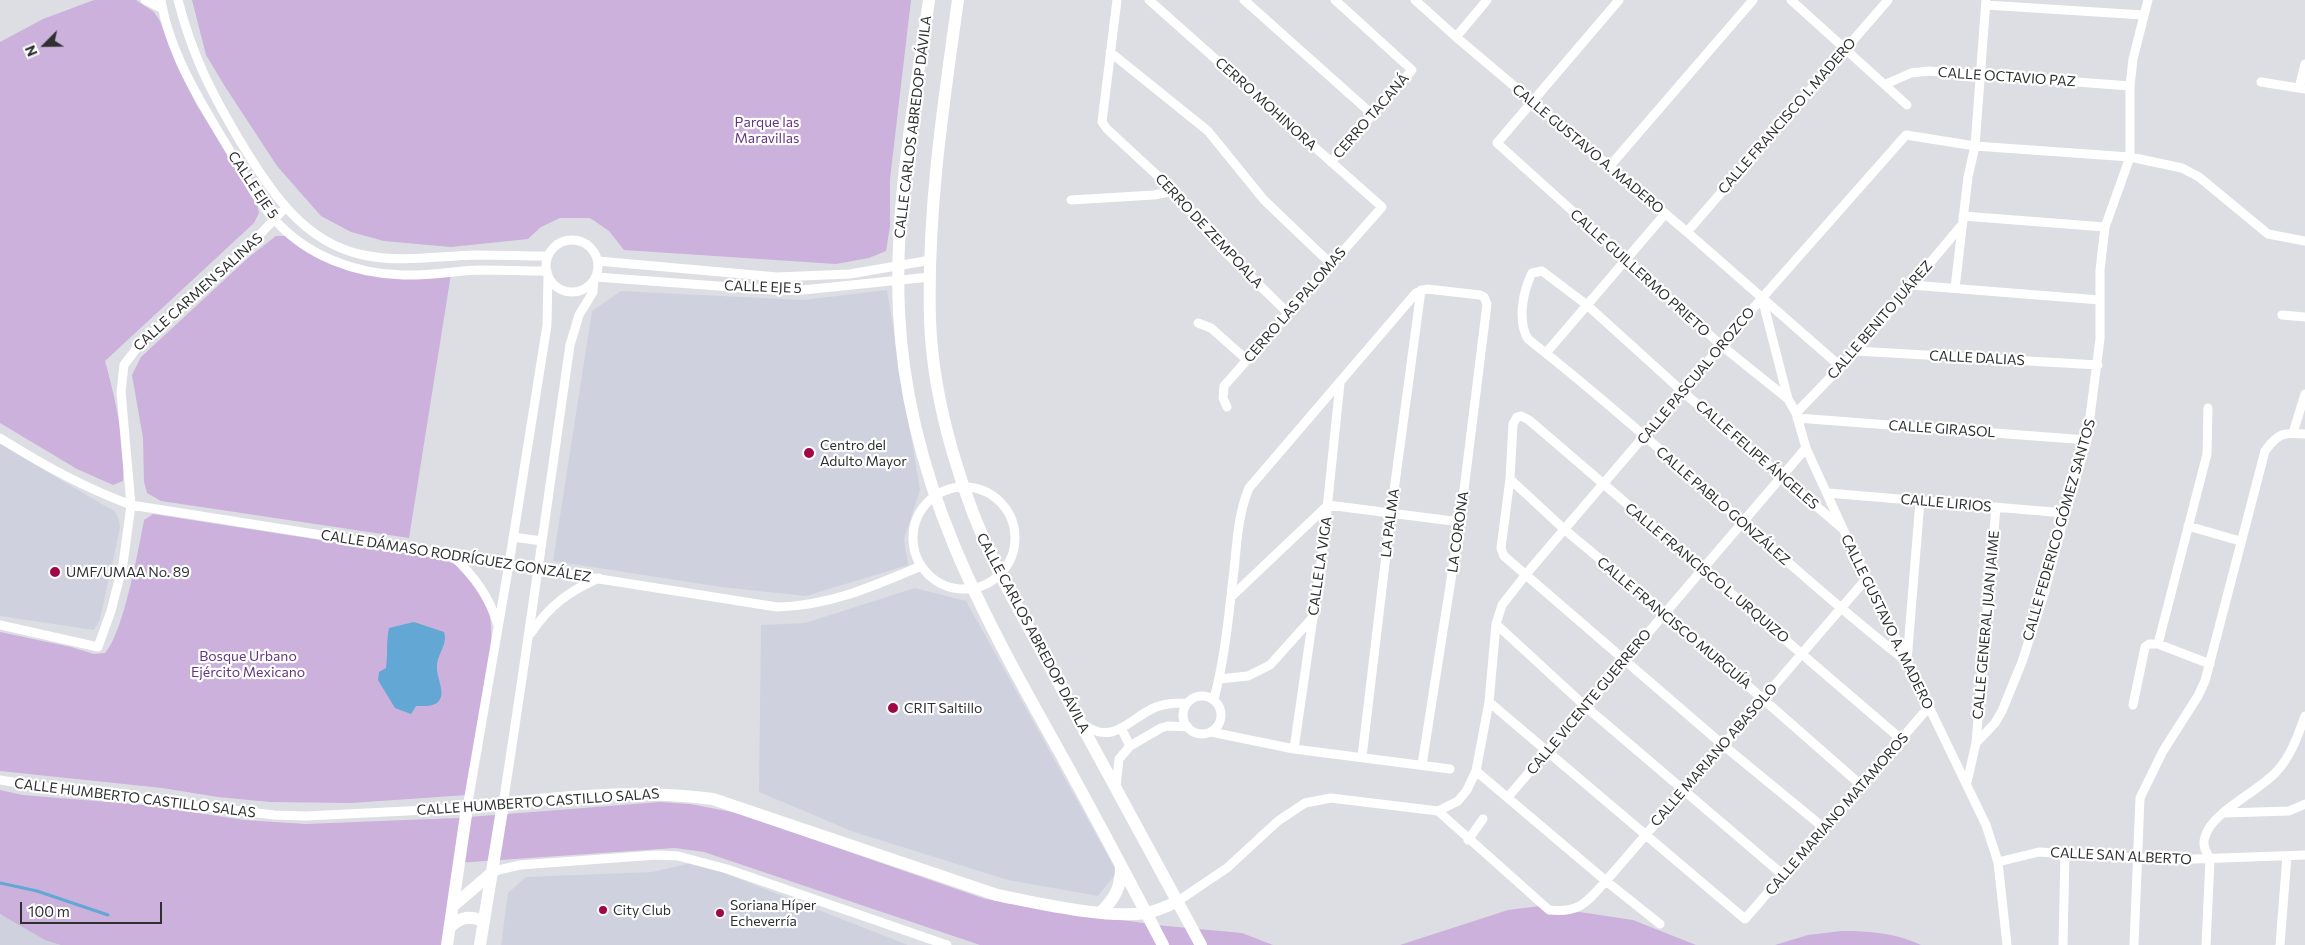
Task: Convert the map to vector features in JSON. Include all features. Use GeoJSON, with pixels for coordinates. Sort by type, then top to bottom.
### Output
{"type":"FeatureCollection","features":[{"type":"Feature","properties":{"kind":"main road","name":"CALLE CARLOS ABREDOP DÁVILA"},"geometry":{"type":"LineString","coordinates":[[929,0],[908,149],[898,265],[903,353],[911,410],[934,496],[972,589],[1024,690],[1120,861],[1163,945]]}},
{"type":"Feature","properties":{"kind":"main road","name":"CALLE CARLOS ABREDOP DÁVILA"},"geometry":{"type":"LineString","coordinates":[[958,0],[931,214],[930,322],[944,416],[977,525],[1000,575],[1201,945]]}},
{"type":"Feature","properties":{"kind":"main road","name":"CALLE HUMBERTO CASTILLO SALAS"},"geometry":{"type":"LineString","coordinates":[[466,808],[642,794],[677,794],[713,799],[997,895],[1100,912],[1147,913],[1178,901]]}},
{"type":"Feature","properties":{"kind":"main road"},"geometry":{"type":"LineString","coordinates":[[480,945],[494,871],[503,804]]}},
{"type":"Feature","properties":{"kind":"main road"},"geometry":{"type":"LineString","coordinates":[[447,945],[466,808]]}},
{"type":"Feature","properties":{"kind":"main road"},"geometry":{"type":"LineString","coordinates":[[1100,912],[1112,901],[1118,890],[1121,882],[1120,861]]}},
{"type":"Feature","properties":{"kind":"main road"},"geometry":{"type":"LineString","coordinates":[[453,906],[494,871]]}},
{"type":"Feature","properties":{"kind":"main road"},"geometry":{"type":"LineString","coordinates":[[450,927],[458,920],[467,917],[484,922]]}},
{"type":"Feature","properties":{"kind":"street"},"geometry":{"type":"LineString","coordinates":[[145,0],[162,4]]}},
{"type":"Feature","properties":{"kind":"street","name":"CALLE EJE 5"},"geometry":{"type":"LineString","coordinates":[[178,0],[186,34],[208,86],[256,168],[285,208],[322,239],[342,248],[376,258],[404,260],[476,255],[548,256]]}},
{"type":"Feature","properties":{"kind":"street"},"geometry":{"type":"LineString","coordinates":[[1117,0],[1110,52],[1208,131],[1264,200],[1331,264]]}},
{"type":"Feature","properties":{"kind":"street","name":"CERRO MOHINORA"},"geometry":{"type":"LineString","coordinates":[[1149,0],[1382,208]]}},
{"type":"Feature","properties":{"kind":"street"},"geometry":{"type":"LineString","coordinates":[[1244,0],[1373,115]]}},
{"type":"Feature","properties":{"kind":"street","name":"CERRO TACANÁ"},"geometry":{"type":"LineString","coordinates":[[1331,162],[1412,70],[1335,0]]}},
{"type":"Feature","properties":{"kind":"street","name":"CALLE GUSTAVO A. MADERO"},"geometry":{"type":"LineString","coordinates":[[1415,0],[1531,101],[1687,232],[1840,367]]}},
{"type":"Feature","properties":{"kind":"street"},"geometry":{"type":"LineString","coordinates":[[1456,37],[1487,0]]}},
{"type":"Feature","properties":{"kind":"street"},"geometry":{"type":"LineString","coordinates":[[1531,101],[1619,0]]}},
{"type":"Feature","properties":{"kind":"street"},"geometry":{"type":"LineString","coordinates":[[1609,167],[1753,0]]}},
{"type":"Feature","properties":{"kind":"street"},"geometry":{"type":"LineString","coordinates":[[1791,0],[1907,105]]}},
{"type":"Feature","properties":{"kind":"street","name":"CALLE FRANCISCO I. MADERO"},"geometry":{"type":"LineString","coordinates":[[1687,232],[1888,0]]}},
{"type":"Feature","properties":{"kind":"street","name":"CALLE FEDERICO GÓMEZ SANTOS"},"geometry":{"type":"LineString","coordinates":[[1976,743],[1995,723],[2012,689],[2044,594],[2065,513],[2087,440],[2098,365],[2100,270],[2105,227],[2130,158],[2130,86],[2133,59],[2148,0]]}},
{"type":"Feature","properties":{"kind":"street"},"geometry":{"type":"LineString","coordinates":[[1955,288],[1962,221],[1975,146],[1982,76],[1986,2],[2143,16]]}},
{"type":"Feature","properties":{"kind":"street","name":"CALLE EJE 5"},"geometry":{"type":"LineString","coordinates":[[162,4],[180,59],[194,90],[250,185],[275,220],[291,235],[319,254],[344,265],[373,273],[405,276],[478,270],[547,273]]}},
{"type":"Feature","properties":{"kind":"street","name":"CERRO DE ZEMPOALA"},"geometry":{"type":"LineString","coordinates":[[1110,52],[1102,122],[1106,130],[1174,191],[1222,249],[1288,313]]}},
{"type":"Feature","properties":{"kind":"street"},"geometry":{"type":"LineString","coordinates":[[2261,82],[2302,89],[2305,64]]}},
{"type":"Feature","properties":{"kind":"street","name":"CALLE OCTAVIO PAZ"},"geometry":{"type":"LineString","coordinates":[[1886,84],[1911,73],[1920,72],[2130,86]]}},
{"type":"Feature","properties":{"kind":"street","name":"CALLE GUILLERMO PRIETO"},"geometry":{"type":"LineString","coordinates":[[1531,101],[1496,144],[1722,346],[1788,399]]}},
{"type":"Feature","properties":{"kind":"street","name":"CALLE PASCUAL OROZCO"},"geometry":{"type":"LineString","coordinates":[[1496,624],[1502,605],[1527,573],[1762,298],[1906,135],[1975,146]]}},
{"type":"Feature","properties":{"kind":"street"},"geometry":{"type":"LineString","coordinates":[[1975,146],[2130,158],[2191,172],[2268,234],[2305,241]]}},
{"type":"Feature","properties":{"kind":"street"},"geometry":{"type":"LineString","coordinates":[[1071,200],[1154,195],[1174,191]]}},
{"type":"Feature","properties":{"kind":"street","name":"CALLE CARMEN SALINAS"},"geometry":{"type":"LineString","coordinates":[[0,625],[98,647],[111,611],[123,564],[131,505],[121,392],[124,365],[139,345],[248,248],[285,208]]}},
{"type":"Feature","properties":{"kind":"street","name":"CERRO LAS PALOMAS"},"geometry":{"type":"LineString","coordinates":[[1228,407],[1224,398],[1224,386],[1382,208]]}},
{"type":"Feature","properties":{"kind":"street"},"geometry":{"type":"LineString","coordinates":[[1546,353],[1624,259],[1665,214]]}},
{"type":"Feature","properties":{"kind":"street"},"geometry":{"type":"LineString","coordinates":[[1962,221],[2105,227]]}},
{"type":"Feature","properties":{"kind":"street","name":"CALLE BENITO JUÁREZ"},"geometry":{"type":"LineString","coordinates":[[1796,416],[1856,351],[1962,221]]}},
{"type":"Feature","properties":{"kind":"street"},"geometry":{"type":"LineString","coordinates":[[466,808],[509,564],[547,325],[548,256],[559,244],[573,240],[586,244],[591,248],[598,261],[593,292],[579,315],[570,345],[537,568],[530,635],[503,804]]}},
{"type":"Feature","properties":{"kind":"street","name":"CALLE EJE 5"},"geometry":{"type":"LineString","coordinates":[[598,261],[777,277],[850,274],[931,260]]}},
{"type":"Feature","properties":{"kind":"street","name":"CALLE FELIPE ÁNGELES"},"geometry":{"type":"LineString","coordinates":[[1523,325],[1525,295],[1532,273],[1542,271],[1587,305],[1683,392],[1843,529]]}},
{"type":"Feature","properties":{"kind":"street"},"geometry":{"type":"LineString","coordinates":[[547,273],[552,282],[566,291],[582,290],[595,278]]}},
{"type":"Feature","properties":{"kind":"street","name":"CALLE EJE 5"},"geometry":{"type":"LineString","coordinates":[[595,278],[772,290],[803,290],[930,277]]}},
{"type":"Feature","properties":{"kind":"street"},"geometry":{"type":"LineString","coordinates":[[1911,285],[2100,300]]}},
{"type":"Feature","properties":{"kind":"street"},"geometry":{"type":"LineString","coordinates":[[1211,732],[1221,719],[1221,712],[1214,700],[1219,679],[1231,597],[1238,526],[1244,500],[1250,488],[1410,300],[1421,290]]}},
{"type":"Feature","properties":{"kind":"street","name":"LA CORONA"},"geometry":{"type":"LineString","coordinates":[[1421,290],[1436,290],[1484,298],[1486,304],[1460,522],[1422,765]]}},
{"type":"Feature","properties":{"kind":"street","name":"LA PALMA"},"geometry":{"type":"LineString","coordinates":[[1362,757],[1391,513],[1421,290]]}},
{"type":"Feature","properties":{"kind":"street","name":"CALLE GUSTAVO A. MADERO"},"geometry":{"type":"LineString","coordinates":[[1762,298],[1788,399],[1796,416],[1806,448],[1928,708],[1967,782],[1986,824],[1998,862],[2007,945]]}},
{"type":"Feature","properties":{"kind":"street"},"geometry":{"type":"LineString","coordinates":[[2282,315],[2305,317]]}},
{"type":"Feature","properties":{"kind":"street"},"geometry":{"type":"LineString","coordinates":[[1198,323],[1211,328],[1247,360]]}},
{"type":"Feature","properties":{"kind":"street","name":"CALLE PABLO GONZÁLEZ"},"geometry":{"type":"LineString","coordinates":[[1523,325],[1528,339],[1645,437],[1841,610],[1907,662]]}},
{"type":"Feature","properties":{"kind":"street","name":"CALLE DALIAS"},"geometry":{"type":"LineString","coordinates":[[1856,351],[2098,365]]}},
{"type":"Feature","properties":{"kind":"street","name":"CALLE LA VIGA"},"geometry":{"type":"LineString","coordinates":[[1294,749],[1328,505],[1340,383]]}},
{"type":"Feature","properties":{"kind":"street"},"geometry":{"type":"LineString","coordinates":[[2293,433],[2305,394]]}},
{"type":"Feature","properties":{"kind":"street"},"geometry":{"type":"LineString","coordinates":[[2158,644],[2207,454],[2208,408]]}},
{"type":"Feature","properties":{"kind":"street","name":"CALLE GIRASOL"},"geometry":{"type":"LineString","coordinates":[[1796,416],[2087,440]]}},
{"type":"Feature","properties":{"kind":"street","name":"CALLE FRANCISCO L. URQUIZO"},"geometry":{"type":"LineString","coordinates":[[1510,479],[1514,424],[1517,417],[1524,417],[1902,740]]}},
{"type":"Feature","properties":{"kind":"street"},"geometry":{"type":"LineString","coordinates":[[2134,945],[2139,811],[2144,787],[2163,750],[2198,696],[2210,664],[2240,541],[2265,451],[2277,436],[2284,433],[2305,434]]}},
{"type":"Feature","properties":{"kind":"street","name":"CALLE DÁMASO RODRÍGUEZ GONZÁLEZ"},"geometry":{"type":"LineString","coordinates":[[0,438],[44,466],[85,488],[131,505],[777,607],[796,607],[853,594],[921,566]]}},
{"type":"Feature","properties":{"kind":"street","name":"CALLE VICENTE GUERRERO"},"geometry":{"type":"LineString","coordinates":[[1508,797],[1548,752],[1624,658],[1704,570],[1806,448]]}},
{"type":"Feature","properties":{"kind":"street"},"geometry":{"type":"LineString","coordinates":[[1510,479],[1501,548],[1504,556],[1527,573],[1723,745],[1824,828]]}},
{"type":"Feature","properties":{"kind":"street","name":"CALLE FRANCISCO MURGUÍA"},"geometry":{"type":"LineString","coordinates":[[1510,479],[1565,530],[1665,613],[1862,786]]}},
{"type":"Feature","properties":{"kind":"street"},"geometry":{"type":"LineString","coordinates":[[965,487],[988,494],[1005,509],[1011,520],[1014,537],[1012,555],[1000,575],[982,586],[972,589],[960,589],[938,582],[921,566],[916,555],[914,529],[918,516],[934,496],[944,491],[965,487]]}},
{"type":"Feature","properties":{"kind":"street","name":"CALLE LIRIOS"},"geometry":{"type":"LineString","coordinates":[[1828,492],[2065,513]]}},
{"type":"Feature","properties":{"kind":"street"},"geometry":{"type":"LineString","coordinates":[[1907,662],[1920,501]]}},
{"type":"Feature","properties":{"kind":"street"},"geometry":{"type":"LineString","coordinates":[[1231,597],[1328,505],[1460,522]]}},
{"type":"Feature","properties":{"kind":"street","name":"CALLE GENERAL JUAN JAIME"},"geometry":{"type":"LineString","coordinates":[[1976,743],[1996,507]]}},
{"type":"Feature","properties":{"kind":"street"},"geometry":{"type":"LineString","coordinates":[[2188,526],[2240,541]]}},
{"type":"Feature","properties":{"kind":"street"},"geometry":{"type":"LineString","coordinates":[[513,537],[542,541]]}},
{"type":"Feature","properties":{"kind":"street"},"geometry":{"type":"LineString","coordinates":[[452,555],[467,569],[486,594],[498,626]]}},
{"type":"Feature","properties":{"kind":"street"},"geometry":{"type":"LineString","coordinates":[[530,635],[542,617],[558,601],[575,589],[599,578]]}},
{"type":"Feature","properties":{"kind":"street","name":"CALLE MARIANO ABASOLO"},"geometry":{"type":"LineString","coordinates":[[1468,840],[1548,910],[1569,911],[1578,908],[1606,881],[1868,578]]}},
{"type":"Feature","properties":{"kind":"street"},"geometry":{"type":"LineString","coordinates":[[1219,679],[1248,676],[1270,665],[1314,616]]}},
{"type":"Feature","properties":{"kind":"street"},"geometry":{"type":"LineString","coordinates":[[1178,901],[1227,868],[1278,821],[1305,803],[1331,798],[1438,811],[1458,801],[1467,790],[1476,771],[1489,702],[1496,624]]}},
{"type":"Feature","properties":{"kind":"street"},"geometry":{"type":"LineString","coordinates":[[1496,624],[1585,706],[1783,875]]}},
{"type":"Feature","properties":{"kind":"street"},"geometry":{"type":"LineString","coordinates":[[2133,705],[2144,648],[2149,644],[2158,644],[2210,664]]}},
{"type":"Feature","properties":{"kind":"street"},"geometry":{"type":"LineString","coordinates":[[1079,720],[1098,732],[1109,733],[1154,708],[1167,703],[1187,703],[1200,696],[1214,700]]}},
{"type":"Feature","properties":{"kind":"street"},"geometry":{"type":"LineString","coordinates":[[1489,702],[1646,834]]}},
{"type":"Feature","properties":{"kind":"street"},"geometry":{"type":"LineString","coordinates":[[1187,703],[1183,716],[1188,727],[1197,734],[1211,732],[1294,749],[1450,769]]}},
{"type":"Feature","properties":{"kind":"street","name":"CALLE MARIANO MATAMOROS"},"geometry":{"type":"LineString","coordinates":[[1646,834],[1745,919],[1928,708]]}},
{"type":"Feature","properties":{"kind":"street"},"geometry":{"type":"LineString","coordinates":[[2206,945],[2210,858],[2205,850],[2205,836],[2209,828],[2224,813],[2265,783],[2283,764],[2305,716]]}},
{"type":"Feature","properties":{"kind":"street"},"geometry":{"type":"LineString","coordinates":[[1116,790],[1119,759],[1130,746],[1160,728],[1168,726],[1188,727]]}},
{"type":"Feature","properties":{"kind":"street"},"geometry":{"type":"LineString","coordinates":[[1121,728],[1130,746]]}},
{"type":"Feature","properties":{"kind":"street"},"geometry":{"type":"LineString","coordinates":[[1967,782],[1976,743]]}},
{"type":"Feature","properties":{"kind":"street"},"geometry":{"type":"LineString","coordinates":[[1476,771],[1660,924]]}},
{"type":"Feature","properties":{"kind":"street","name":"CALLE HUMBERTO CASTILLO SALAS"},"geometry":{"type":"LineString","coordinates":[[0,780],[274,815],[306,816],[466,808]]}},
{"type":"Feature","properties":{"kind":"street"},"geometry":{"type":"LineString","coordinates":[[2224,813],[2290,812],[2305,804]]}},
{"type":"Feature","properties":{"kind":"street"},"geometry":{"type":"LineString","coordinates":[[1438,811],[1468,840],[1483,819]]}},
{"type":"Feature","properties":{"kind":"street","name":"CALLE SAN ALBERTO"},"geometry":{"type":"LineString","coordinates":[[1998,862],[2039,852],[2136,859],[2305,855]]}},
{"type":"Feature","properties":{"kind":"street"},"geometry":{"type":"LineString","coordinates":[[2063,945],[2065,853]]}},
{"type":"Feature","properties":{"kind":"street"},"geometry":{"type":"LineString","coordinates":[[494,871],[520,865],[656,855],[678,856],[727,869],[947,945]]}},
{"type":"Feature","properties":{"kind":"street"},"geometry":{"type":"LineString","coordinates":[[2280,945],[2288,856]]}},
{"type":"Feature","properties":{"kind":"shaded area"},"geometry":{"type":"Polygon","coordinates":[[[887,290],[920,490],[904,539],[908,565],[806,596],[721,587],[553,561],[592,311],[621,291],[803,300],[887,290]]]}},
{"type":"Feature","properties":{"kind":"shaded area","name":"UMF/UMAA No. 89"},"geometry":{"type":"Polygon","coordinates":[[[0,444],[115,511],[120,528],[100,619],[94,630],[0,616],[0,444]]]}},
{"type":"Feature","properties":{"kind":"shaded area","name":"CRIT Saltillo"},"geometry":{"type":"Polygon","coordinates":[[[915,588],[966,601],[1117,872],[1098,896],[1008,880],[854,832],[759,792],[761,625],[805,623],[915,588]]]}},
{"type":"Feature","properties":{"kind":"shaded area"},"geometry":{"type":"Polygon","coordinates":[[[696,862],[908,945],[501,945],[508,893],[526,877],[652,872],[696,862]]]}},
{"type":"Feature","properties":{"kind":"shaded area"},"geometry":{"type":"Polygon","coordinates":[[[0,915],[8,917],[94,945],[0,945],[0,915]]]}},
{"type":"Feature","properties":{"kind":"green space"},"geometry":{"type":"Polygon","coordinates":[[[94,0],[136,0],[154,12],[160,21],[177,66],[196,104],[256,199],[259,213],[254,223],[105,361],[116,404],[124,468],[123,481],[113,485],[77,469],[0,423],[0,42],[43,19],[94,0]]]}},
{"type":"Feature","properties":{"kind":"green space","name":"Parque las Maravillas"},"geometry":{"type":"Polygon","coordinates":[[[192,0],[911,0],[890,179],[890,226],[886,251],[869,258],[836,264],[624,250],[609,231],[590,218],[560,218],[541,227],[528,239],[451,247],[384,241],[351,232],[321,216],[277,166],[206,55],[192,0]]]}},
{"type":"Feature","properties":{"kind":"green space"},"geometry":{"type":"Polygon","coordinates":[[[276,236],[286,236],[345,267],[451,274],[409,538],[161,501],[147,493],[144,482],[143,438],[132,375],[141,357],[249,257],[276,236]]]}},
{"type":"Feature","properties":{"kind":"green space","name":"Bosque Urbano Ejército Mexicano"},"geometry":{"type":"Polygon","coordinates":[[[153,514],[428,557],[446,561],[459,567],[474,580],[483,595],[489,612],[491,647],[467,795],[351,803],[270,802],[218,797],[162,788],[0,771],[0,632],[71,647],[94,654],[105,653],[112,643],[124,610],[144,520],[153,514]]]}},
{"type":"Feature","properties":{"kind":"green space"},"geometry":{"type":"Polygon","coordinates":[[[0,790],[23,795],[145,805],[244,820],[306,824],[456,818],[660,802],[690,804],[737,813],[985,899],[1156,925],[1242,933],[1273,945],[980,945],[704,852],[675,848],[456,863],[443,945],[61,945],[45,940],[0,914],[0,790]]]}},
{"type":"Feature","properties":{"kind":"green space"},"geometry":{"type":"Polygon","coordinates":[[[1540,906],[1633,920],[1696,945],[1400,945],[1508,910],[1540,906]]]}},
{"type":"Feature","properties":{"kind":"green space"},"geometry":{"type":"Polygon","coordinates":[[[1842,931],[1882,934],[1902,938],[1921,945],[1775,945],[1808,935],[1842,931]]]}},
{"type":"Feature","properties":{"kind":"water"},"geometry":{"type":"Polygon","coordinates":[[[414,622],[444,632],[445,641],[437,662],[441,697],[434,704],[416,706],[411,714],[395,708],[378,680],[379,672],[386,668],[389,628],[414,622]]]}},
{"type":"Feature","properties":{"kind":"waterway"},"geometry":{"type":"LineString","coordinates":[[0,883],[37,891],[108,915]]}},
{"type":"Feature","properties":{"kind":"place","name":"Centro del Adulto Mayor"},"geometry":{"type":"Point","coordinates":[809,453]}},
{"type":"Feature","properties":{"kind":"place","name":"UMF/UMAA No. 89"},"geometry":{"type":"Point","coordinates":[55,572]}},
{"type":"Feature","properties":{"kind":"place","name":"CRIT Saltillo"},"geometry":{"type":"Point","coordinates":[893,708]}},
{"type":"Feature","properties":{"kind":"place","name":"City Club"},"geometry":{"type":"Point","coordinates":[603,910]}},
{"type":"Feature","properties":{"kind":"place","name":"Soriana Híper Echeverría"},"geometry":{"type":"Point","coordinates":[720,913]}}]}
